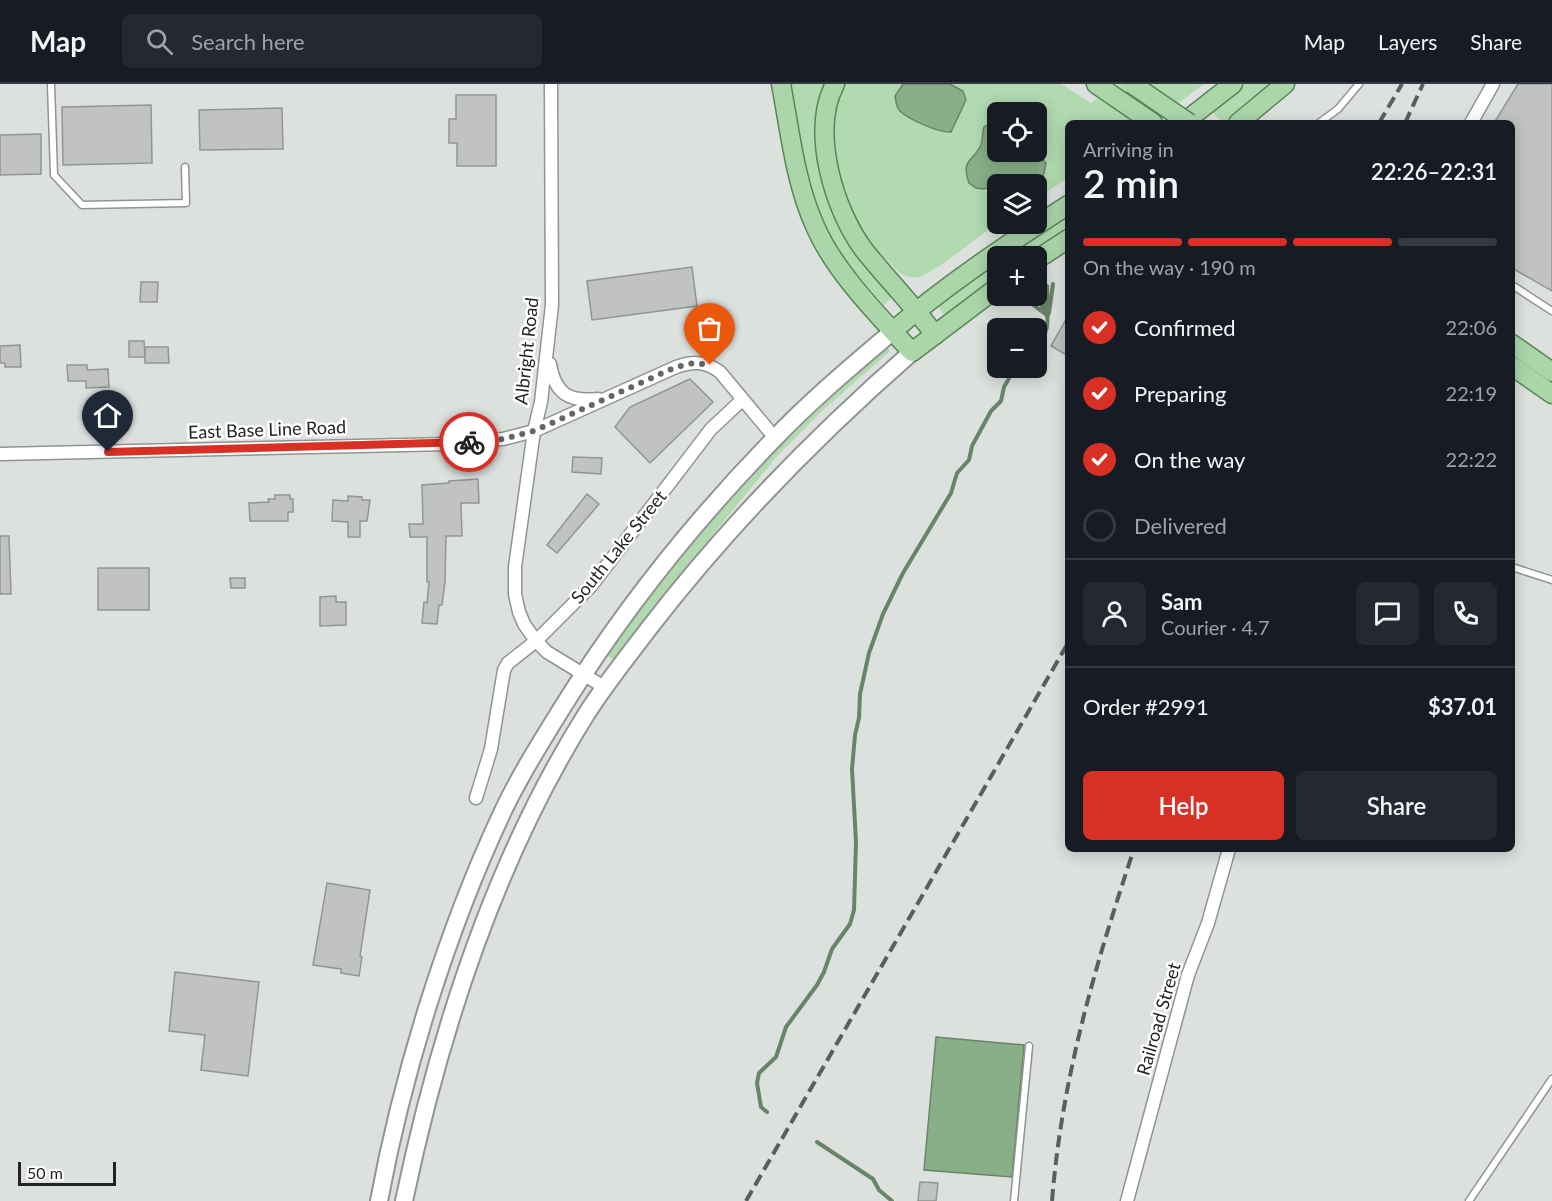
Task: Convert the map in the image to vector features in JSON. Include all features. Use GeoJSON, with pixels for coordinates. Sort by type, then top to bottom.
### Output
{"type":"FeatureCollection","features":[{"type":"Feature","properties":{"kind":"main road"},"geometry":{"type":"LineString","coordinates":[[781,84],[799,177],[815,226],[835,261],[912,352]]}},
{"type":"Feature","properties":{"kind":"main road"},"geometry":{"type":"LineString","coordinates":[[835,84],[826,112],[825,142],[833,183],[839,199],[863,249],[917,310],[935,335]]}},
{"type":"Feature","properties":{"kind":"main road"},"geometry":{"type":"LineString","coordinates":[[1132,84],[1185,120]]}},
{"type":"Feature","properties":{"kind":"main road"},"geometry":{"type":"LineString","coordinates":[[1187,120],[1233,84]]}},
{"type":"Feature","properties":{"kind":"main road"},"geometry":{"type":"LineString","coordinates":[[1242,120],[1285,84]]}},
{"type":"Feature","properties":{"kind":"main road"},"geometry":{"type":"LineString","coordinates":[[1096,85],[1148,120]]}},
{"type":"Feature","properties":{"kind":"main road"},"geometry":{"type":"LineString","coordinates":[[379,1201],[408,1078],[463,907],[513,792],[531,758],[583,675],[667,559],[709,509],[775,438],[917,310],[1065,207]]}},
{"type":"Feature","properties":{"kind":"main road"},"geometry":{"type":"LineString","coordinates":[[1047,253],[1065,241]]}},
{"type":"Feature","properties":{"kind":"main road"},"geometry":{"type":"LineString","coordinates":[[404,1201],[441,1050],[488,913],[549,780],[604,687],[712,549],[805,450],[912,352],[987,295]]}},
{"type":"Feature","properties":{"kind":"main road"},"geometry":{"type":"LineString","coordinates":[[1515,346],[1552,372]]}},
{"type":"Feature","properties":{"kind":"main road"},"geometry":{"type":"LineString","coordinates":[[1515,368],[1552,394]]}},
{"type":"Feature","properties":{"kind":"street","name":"Albright Road"},"geometry":{"type":"LineString","coordinates":[[551,84],[552,305],[548,352],[541,402],[534,431],[515,584],[519,612],[536,641],[547,652],[604,687]]}},
{"type":"Feature","properties":{"kind":"street"},"geometry":{"type":"LineString","coordinates":[[1473,120],[1494,84]]}},
{"type":"Feature","properties":{"kind":"street"},"geometry":{"type":"LineString","coordinates":[[548,352],[552,376],[560,391],[572,398],[584,400],[608,397]]}},
{"type":"Feature","properties":{"kind":"street","name":"East Base Line Road"},"geometry":{"type":"LineString","coordinates":[[0,454],[449,444],[503,439],[534,431],[676,367],[702,363],[720,372],[775,438]]}},
{"type":"Feature","properties":{"kind":"street","name":"South Lake Street"},"geometry":{"type":"LineString","coordinates":[[476,798],[491,749],[504,670],[508,663],[536,641],[591,586],[711,429],[742,400]]}},
{"type":"Feature","properties":{"kind":"street","name":"Railroad Street"},"geometry":{"type":"LineString","coordinates":[[1127,1201],[1188,975],[1208,923],[1228,852]]}},
{"type":"Feature","properties":{"kind":"lane"},"geometry":{"type":"LineString","coordinates":[[51,84],[54,174],[82,205],[186,203],[186,167]]}},
{"type":"Feature","properties":{"kind":"lane"},"geometry":{"type":"LineString","coordinates":[[1323,120],[1338,110],[1359,84]]}},
{"type":"Feature","properties":{"kind":"lane"},"geometry":{"type":"LineString","coordinates":[[1515,287],[1552,311]]}},
{"type":"Feature","properties":{"kind":"lane"},"geometry":{"type":"LineString","coordinates":[[1515,568],[1552,580]]}},
{"type":"Feature","properties":{"kind":"lane"},"geometry":{"type":"LineString","coordinates":[[1014,1201],[1029,1046]]}},
{"type":"Feature","properties":{"kind":"lane"},"geometry":{"type":"LineString","coordinates":[[1469,1201],[1552,1079]]}},
{"type":"Feature","properties":{"kind":"shaded area"},"geometry":{"type":"Polygon","coordinates":[[[790,84],[828,84],[818,142],[892,297],[884,305],[843,256],[817,207],[803,155],[790,84]]]}},
{"type":"Feature","properties":{"kind":"shaded area"},"geometry":{"type":"Polygon","coordinates":[[[845,84],[1061,84],[1091,103],[1118,84],[1204,84],[1155,120],[1065,120],[1065,180],[1047,192],[1047,174],[987,174],[987,230],[946,261],[918,277],[900,273],[872,243],[848,201],[835,154],[834,130],[837,106],[845,84]]]}},
{"type":"Feature","properties":{"kind":"shaded area"},"geometry":{"type":"Polygon","coordinates":[[[903,84],[950,84],[963,91],[966,100],[951,132],[924,125],[900,111],[895,96],[903,84]]]}},
{"type":"Feature","properties":{"kind":"shaded area"},"geometry":{"type":"Polygon","coordinates":[[[1246,84],[1272,84],[1228,120],[1221,120],[1212,112],[1246,84]]]}},
{"type":"Feature","properties":{"kind":"shaded area"},"geometry":{"type":"Polygon","coordinates":[[[987,125],[987,162],[1045,162],[1044,174],[987,174],[987,188],[984,189],[976,188],[969,183],[966,170],[968,162],[981,145],[984,127],[987,125]]]}},
{"type":"Feature","properties":{"kind":"shaded area"},"geometry":{"type":"Polygon","coordinates":[[[1065,217],[1065,231],[1042,246],[1021,246],[1039,234],[1047,234],[1047,229],[1065,217]]]}},
{"type":"Feature","properties":{"kind":"shaded area"},"geometry":{"type":"Polygon","coordinates":[[[987,269],[987,284],[944,315],[938,306],[987,269]]]}},
{"type":"Feature","properties":{"kind":"shaded area"},"geometry":{"type":"Polygon","coordinates":[[[886,347],[890,351],[821,412],[778,455],[654,606],[614,660],[607,655],[669,571],[737,492],[809,417],[886,347]]]}},
{"type":"Feature","properties":{"kind":"shaded area"},"geometry":{"type":"Polygon","coordinates":[[[936,1037],[1024,1045],[1012,1177],[924,1170],[936,1037]]]}},
{"type":"Feature","properties":{"kind":"building"},"geometry":{"type":"Polygon","coordinates":[[[1518,84],[1552,84],[1552,291],[1515,270],[1515,120],[1496,120],[1518,84]]]}},
{"type":"Feature","properties":{"kind":"building"},"geometry":{"type":"Polygon","coordinates":[[[456,95],[496,95],[496,166],[457,166],[457,143],[449,143],[449,119],[456,119],[456,95]]]}},
{"type":"Feature","properties":{"kind":"building"},"geometry":{"type":"Polygon","coordinates":[[[151,105],[152,163],[63,165],[62,107],[151,105]]]}},
{"type":"Feature","properties":{"kind":"building"},"geometry":{"type":"Polygon","coordinates":[[[282,108],[283,149],[200,150],[199,110],[282,108]]]}},
{"type":"Feature","properties":{"kind":"building"},"geometry":{"type":"Polygon","coordinates":[[[41,134],[41,174],[0,175],[0,135],[41,134]]]}},
{"type":"Feature","properties":{"kind":"building"},"geometry":{"type":"Polygon","coordinates":[[[692,267],[697,306],[592,320],[587,281],[692,267]]]}},
{"type":"Feature","properties":{"kind":"building"},"geometry":{"type":"Polygon","coordinates":[[[141,282],[158,282],[157,302],[140,302],[141,282]]]}},
{"type":"Feature","properties":{"kind":"building"},"geometry":{"type":"Polygon","coordinates":[[[1065,321],[1065,354],[1051,346],[1065,321]]]}},
{"type":"Feature","properties":{"kind":"building"},"geometry":{"type":"Polygon","coordinates":[[[129,341],[144,341],[145,357],[129,357],[129,341]]]}},
{"type":"Feature","properties":{"kind":"building"},"geometry":{"type":"Polygon","coordinates":[[[20,345],[21,367],[5,367],[5,363],[0,363],[0,346],[20,345]]]}},
{"type":"Feature","properties":{"kind":"building"},"geometry":{"type":"Polygon","coordinates":[[[145,347],[168,347],[169,363],[145,363],[145,347]]]}},
{"type":"Feature","properties":{"kind":"building"},"geometry":{"type":"Polygon","coordinates":[[[67,365],[87,365],[87,370],[108,369],[109,387],[86,388],[86,381],[68,381],[67,365]]]}},
{"type":"Feature","properties":{"kind":"building"},"geometry":{"type":"Polygon","coordinates":[[[690,379],[713,402],[650,463],[615,427],[630,407],[690,379]]]}},
{"type":"Feature","properties":{"kind":"building"},"geometry":{"type":"Polygon","coordinates":[[[573,457],[602,458],[601,474],[572,472],[573,457]]]}},
{"type":"Feature","properties":{"kind":"building"},"geometry":{"type":"Polygon","coordinates":[[[478,479],[479,503],[461,503],[462,536],[446,536],[445,582],[437,624],[422,623],[429,582],[427,582],[427,537],[410,537],[409,524],[423,524],[422,485],[478,479]]]}},
{"type":"Feature","properties":{"kind":"building"},"geometry":{"type":"Polygon","coordinates":[[[587,494],[599,504],[557,553],[547,545],[587,494]]]}},
{"type":"Feature","properties":{"kind":"building"},"geometry":{"type":"Polygon","coordinates":[[[275,495],[290,495],[290,499],[293,499],[293,512],[288,512],[288,521],[250,521],[249,503],[269,502],[268,499],[275,499],[275,495]]]}},
{"type":"Feature","properties":{"kind":"building"},"geometry":{"type":"Polygon","coordinates":[[[348,496],[370,500],[367,521],[360,521],[360,537],[348,537],[348,522],[332,521],[333,500],[348,501],[348,496]]]}},
{"type":"Feature","properties":{"kind":"building"},"geometry":{"type":"Polygon","coordinates":[[[0,536],[9,536],[11,594],[0,594],[0,536]]]}},
{"type":"Feature","properties":{"kind":"building"},"geometry":{"type":"Polygon","coordinates":[[[98,568],[149,568],[149,610],[98,610],[98,568]]]}},
{"type":"Feature","properties":{"kind":"building"},"geometry":{"type":"Polygon","coordinates":[[[230,578],[245,578],[245,588],[231,588],[230,578]]]}},
{"type":"Feature","properties":{"kind":"building"},"geometry":{"type":"Polygon","coordinates":[[[336,596],[336,602],[346,602],[346,625],[320,626],[320,597],[336,596]]]}},
{"type":"Feature","properties":{"kind":"building"},"geometry":{"type":"Polygon","coordinates":[[[327,883],[370,890],[359,976],[341,973],[341,969],[313,965],[327,883]]]}},
{"type":"Feature","properties":{"kind":"building"},"geometry":{"type":"Polygon","coordinates":[[[175,972],[259,982],[248,1076],[201,1070],[205,1035],[169,1031],[175,972]]]}},
{"type":"Feature","properties":{"kind":"building"},"geometry":{"type":"Polygon","coordinates":[[[920,1182],[938,1183],[936,1201],[918,1201],[920,1182]]]}},
{"type":"Feature","properties":{"kind":"waterway"},"geometry":{"type":"LineString","coordinates":[[1049,313],[1053,284]]}},
{"type":"Feature","properties":{"kind":"waterway"},"geometry":{"type":"LineString","coordinates":[[1047,286],[1048,307]]}},
{"type":"Feature","properties":{"kind":"waterway"},"geometry":{"type":"LineString","coordinates":[[1035,306],[1048,316]]}},
{"type":"Feature","properties":{"kind":"waterway"},"geometry":{"type":"LineString","coordinates":[[1042,306],[1045,311]]}},
{"type":"Feature","properties":{"kind":"waterway"},"geometry":{"type":"LineString","coordinates":[[1045,306],[1047,326]]}},
{"type":"Feature","properties":{"kind":"waterway"},"geometry":{"type":"LineString","coordinates":[[767,1112],[761,1107],[757,1083],[759,1073],[776,1057],[786,1027],[817,985],[832,949],[850,924],[854,910],[856,842],[852,769],[860,694],[869,653],[883,614],[903,573],[951,493],[957,473],[969,460],[972,446],[991,411],[1001,401],[1004,387],[1009,378]]}},
{"type":"Feature","properties":{"kind":"waterway"},"geometry":{"type":"LineString","coordinates":[[817,1142],[873,1179],[879,1190],[892,1201]]}},
{"type":"Feature","properties":{"kind":"railway"},"geometry":{"type":"LineString","coordinates":[[1381,120],[1402,84]]}},
{"type":"Feature","properties":{"kind":"railway"},"geometry":{"type":"LineString","coordinates":[[1406,120],[1423,84]]}},
{"type":"Feature","properties":{"kind":"railway"},"geometry":{"type":"LineString","coordinates":[[746,1201],[1065,648]]}},
{"type":"Feature","properties":{"kind":"railway"},"geometry":{"type":"LineString","coordinates":[[1052,1201],[1064,1110],[1082,1022],[1133,852]]}},
{"type":"Feature","properties":{"kind":"way so far"},"geometry":{"type":"LineString","coordinates":[[469,442],[503,439],[534,431],[676,367],[694,363],[710,365]]}},
{"type":"Feature","properties":{"kind":"route"},"geometry":{"type":"LineString","coordinates":[[108,452],[469,442]]}}]}
